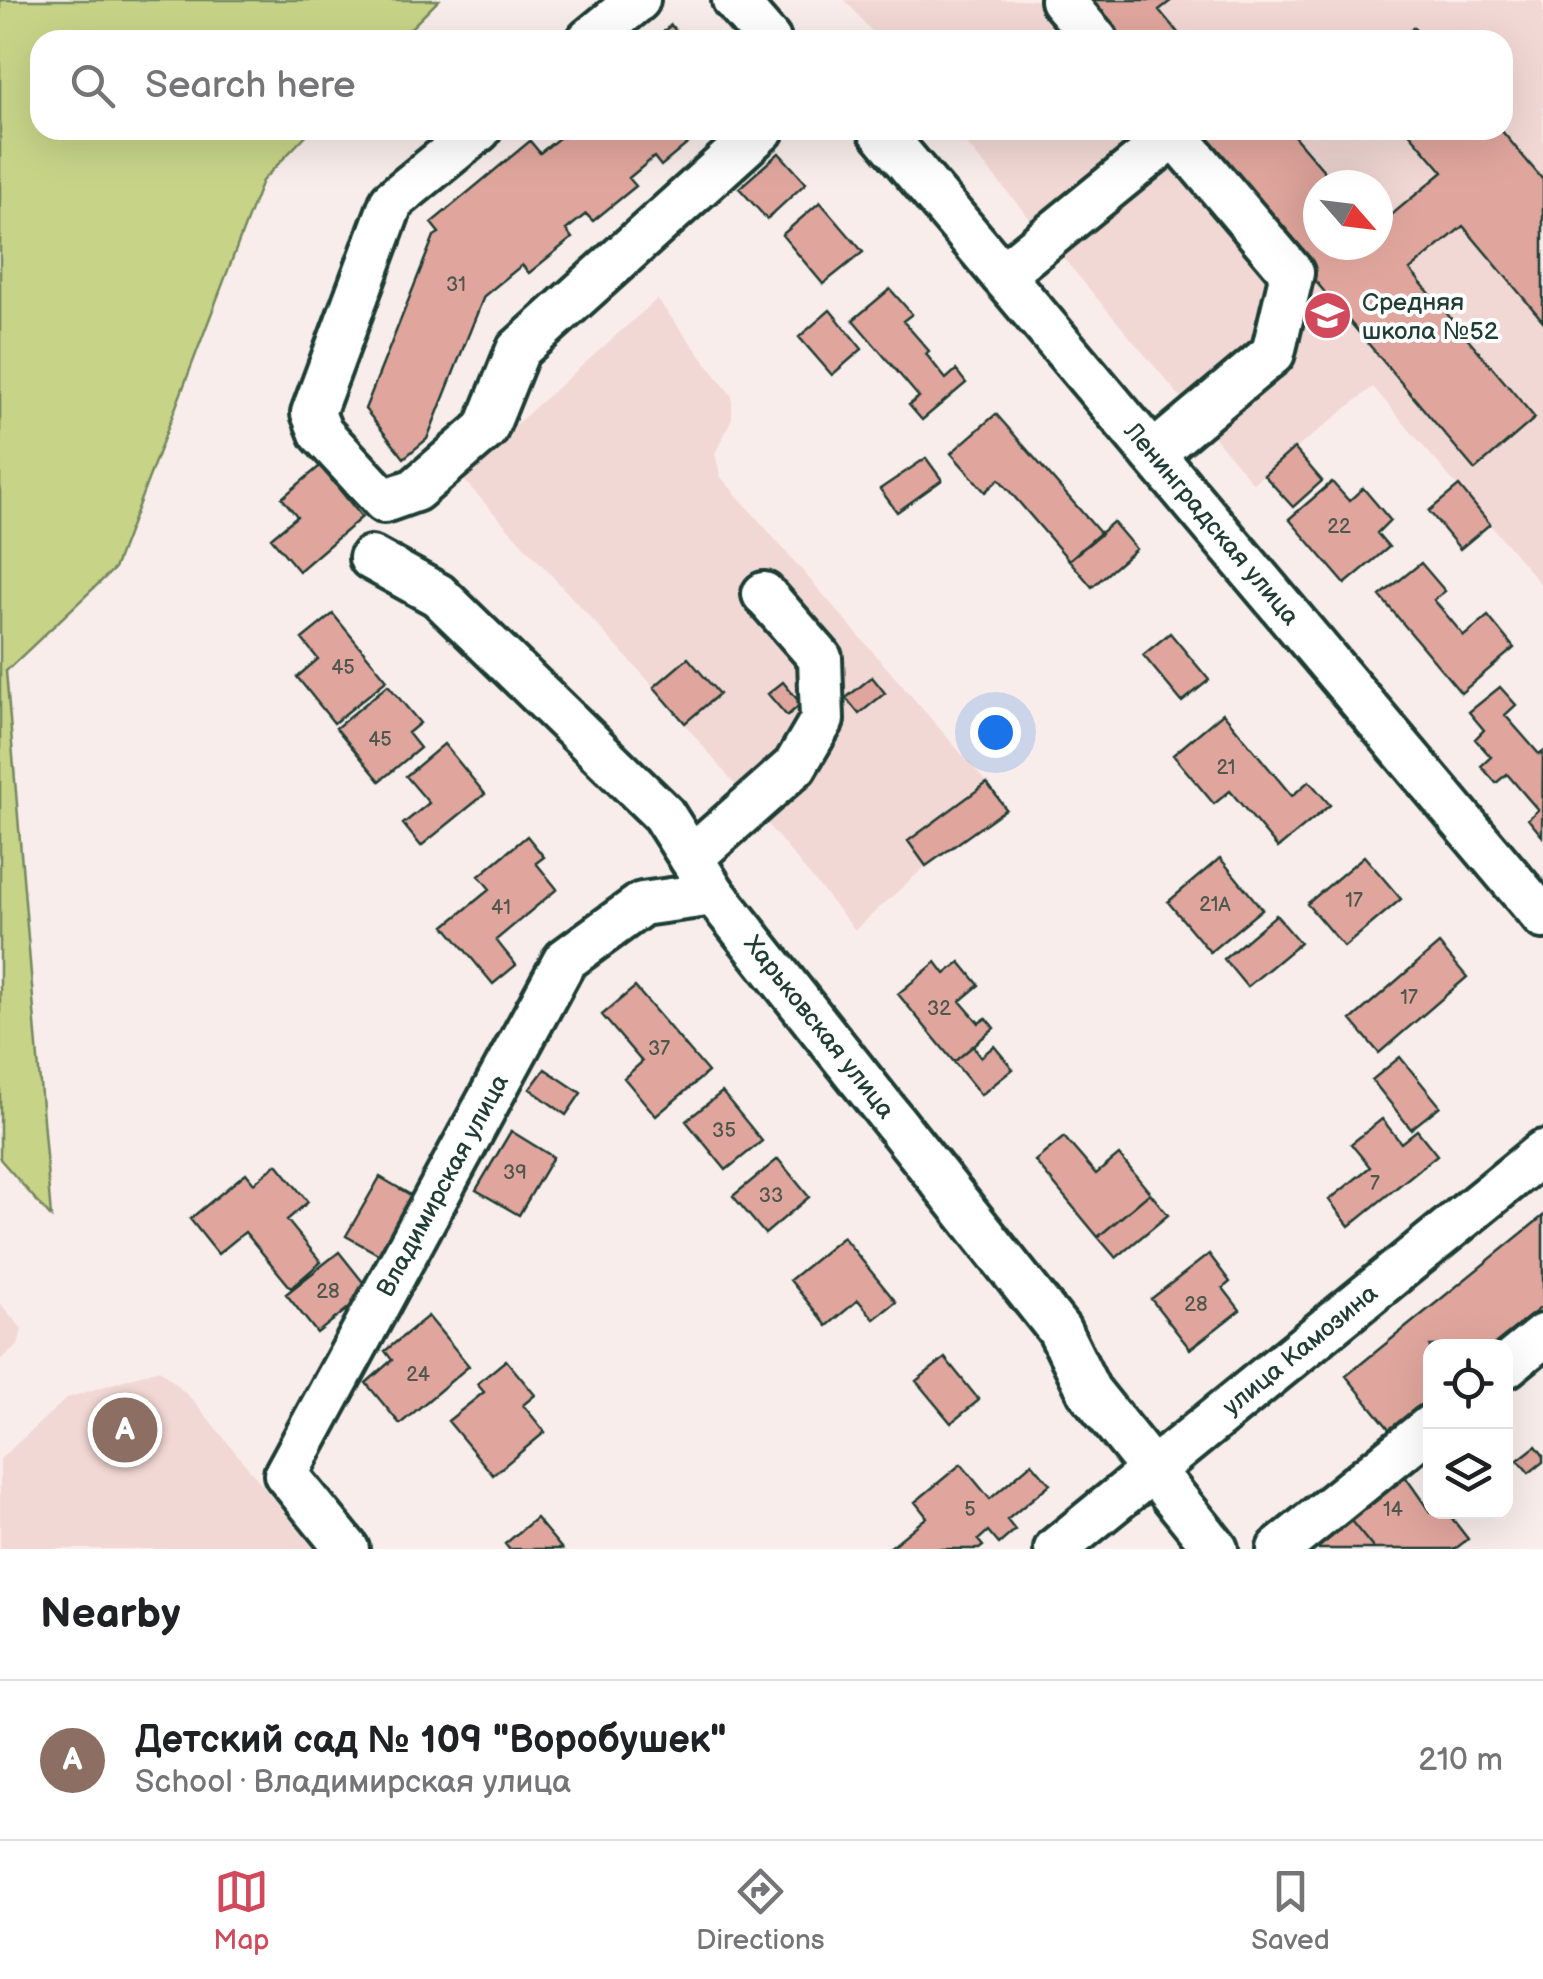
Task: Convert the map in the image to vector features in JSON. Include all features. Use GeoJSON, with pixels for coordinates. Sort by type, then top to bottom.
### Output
{"type":"FeatureCollection","features":[{"type":"Feature","properties":{"kind":"street"},"geometry":{"type":"LineString","coordinates":[[602,30],[638,0]]}},
{"type":"Feature","properties":{"kind":"street"},"geometry":{"type":"LineString","coordinates":[[734,0],[760,30]]}},
{"type":"Feature","properties":{"kind":"street"},"geometry":{"type":"LineString","coordinates":[[1062,0],[1088,30]]}},
{"type":"Feature","properties":{"kind":"street"},"geometry":{"type":"LineString","coordinates":[[467,140],[392,201],[313,413],[322,433],[384,501],[415,490],[486,429],[518,350],[751,140]]}},
{"type":"Feature","properties":{"kind":"street","name":"Ленинградская улица"},"geometry":{"type":"LineString","coordinates":[[888,140],[1543,918]]}},
{"type":"Feature","properties":{"kind":"street"},"geometry":{"type":"LineString","coordinates":[[1002,275],[1163,140]]}},
{"type":"Feature","properties":{"kind":"street"},"geometry":{"type":"LineString","coordinates":[[1153,454],[1273,353],[1292,274],[1180,140]]}},
{"type":"Feature","properties":{"kind":"street","name":"Харьковская улица"},"geometry":{"type":"LineString","coordinates":[[372,558],[438,596],[663,814],[714,894],[1059,1330],[1089,1391],[1216,1549]]}},
{"type":"Feature","properties":{"kind":"street"},"geometry":{"type":"LineString","coordinates":[[691,858],[795,766],[822,720],[820,658],[764,594]]}},
{"type":"Feature","properties":{"kind":"street","name":"Владимирская улица"},"geometry":{"type":"LineString","coordinates":[[347,1549],[286,1474],[564,960],[642,904],[714,894]]}},
{"type":"Feature","properties":{"kind":"street","name":"улица Камозина"},"geometry":{"type":"LineString","coordinates":[[1056,1549],[1543,1152]]}},
{"type":"Feature","properties":{"kind":"street"},"geometry":{"type":"LineString","coordinates":[[1513,1360],[1543,1336]]}},
{"type":"Feature","properties":{"kind":"street"},"geometry":{"type":"LineString","coordinates":[[1279,1549],[1428,1429]]}},
{"type":"Feature","properties":{"kind":"shaded area","name":"Средняя школа №52"},"geometry":{"type":"Polygon","coordinates":[[[845,0],[1540,0],[1543,587],[1373,387],[1253,483],[963,140],[1513,140],[1513,30],[870,30],[845,0]]]}},
{"type":"Feature","properties":{"kind":"shaded area"},"geometry":{"type":"Polygon","coordinates":[[[657,299],[732,396],[732,418],[715,454],[721,477],[1006,809],[926,866],[855,930],[654,687],[459,475],[657,299]]]}},
{"type":"Feature","properties":{"kind":"shaded area"},"geometry":{"type":"Polygon","coordinates":[[[0,1303],[22,1329],[18,1346],[0,1360],[0,1303]]]}},
{"type":"Feature","properties":{"kind":"shaded area"},"geometry":{"type":"Polygon","coordinates":[[[159,1369],[194,1401],[314,1549],[0,1549],[0,1459],[67,1398],[159,1369]]]}},
{"type":"Feature","properties":{"kind":"green space"},"geometry":{"type":"Polygon","coordinates":[[[0,0],[439,0],[409,30],[30,30],[30,140],[301,140],[262,181],[114,569],[6,671],[51,1217],[0,1159],[0,0]]]}},
{"type":"Feature","properties":{"kind":"building"},"geometry":{"type":"Polygon","coordinates":[[[1090,0],[1172,0],[1159,10],[1176,30],[1115,30],[1090,0]]]}},
{"type":"Feature","properties":{"kind":"building"},"geometry":{"type":"Polygon","coordinates":[[[556,140],[692,140],[661,166],[654,157],[629,178],[636,186],[593,221],[586,214],[566,230],[572,238],[529,273],[522,265],[484,296],[427,439],[404,458],[365,409],[434,236],[439,233],[431,223],[530,141],[540,153],[556,140]]]}},
{"type":"Feature","properties":{"kind":"building"},"geometry":{"type":"Polygon","coordinates":[[[1196,140],[1298,140],[1323,170],[1303,170],[1303,260],[1393,260],[1393,214],[1443,172],[1416,140],[1509,140],[1543,180],[1543,321],[1463,226],[1410,270],[1535,418],[1475,470],[1196,140]]]}},
{"type":"Feature","properties":{"kind":"building"},"geometry":{"type":"Polygon","coordinates":[[[779,153],[806,183],[767,219],[739,188],[779,153]]]}},
{"type":"Feature","properties":{"kind":"building"},"geometry":{"type":"Polygon","coordinates":[[[820,202],[863,252],[823,284],[782,235],[820,202]]]}},
{"type":"Feature","properties":{"kind":"building"},"geometry":{"type":"Polygon","coordinates":[[[890,289],[912,314],[903,321],[929,351],[926,354],[946,379],[956,370],[966,383],[922,420],[909,405],[919,397],[853,320],[890,289]]]}},
{"type":"Feature","properties":{"kind":"building"},"geometry":{"type":"Polygon","coordinates":[[[830,310],[862,349],[832,375],[799,337],[830,310]]]}},
{"type":"Feature","properties":{"kind":"building"},"geometry":{"type":"Polygon","coordinates":[[[996,414],[1101,534],[1069,560],[999,479],[985,492],[951,453],[996,414]]]}},
{"type":"Feature","properties":{"kind":"building"},"geometry":{"type":"Polygon","coordinates":[[[1294,448],[1322,481],[1293,507],[1264,475],[1294,448]]]}},
{"type":"Feature","properties":{"kind":"building"},"geometry":{"type":"Polygon","coordinates":[[[926,458],[942,480],[897,512],[880,489],[926,458]]]}},
{"type":"Feature","properties":{"kind":"building"},"geometry":{"type":"Polygon","coordinates":[[[320,466],[362,517],[299,571],[271,538],[297,516],[282,498],[320,466]]]}},
{"type":"Feature","properties":{"kind":"building"},"geometry":{"type":"Polygon","coordinates":[[[1332,482],[1349,501],[1363,488],[1390,520],[1377,533],[1389,547],[1345,584],[1289,519],[1332,482]]]}},
{"type":"Feature","properties":{"kind":"building"},"geometry":{"type":"Polygon","coordinates":[[[1459,486],[1490,524],[1460,549],[1429,511],[1459,486]]]}},
{"type":"Feature","properties":{"kind":"building"},"geometry":{"type":"Polygon","coordinates":[[[1113,522],[1136,549],[1092,587],[1069,560],[1113,522]]]}},
{"type":"Feature","properties":{"kind":"building"},"geometry":{"type":"Polygon","coordinates":[[[1421,563],[1445,591],[1434,600],[1464,636],[1488,616],[1514,648],[1461,693],[1380,596],[1421,563]]]}},
{"type":"Feature","properties":{"kind":"building"},"geometry":{"type":"Polygon","coordinates":[[[333,614],[387,680],[334,723],[297,677],[318,659],[302,639],[333,614]]]}},
{"type":"Feature","properties":{"kind":"building"},"geometry":{"type":"Polygon","coordinates":[[[1170,633],[1209,680],[1182,702],[1143,655],[1170,633]]]}},
{"type":"Feature","properties":{"kind":"building"},"geometry":{"type":"Polygon","coordinates":[[[688,658],[719,694],[685,723],[654,687],[688,658]]]}},
{"type":"Feature","properties":{"kind":"building"},"geometry":{"type":"Polygon","coordinates":[[[872,677],[885,693],[859,714],[846,698],[872,677]]]}},
{"type":"Feature","properties":{"kind":"building"},"geometry":{"type":"Polygon","coordinates":[[[783,682],[801,704],[787,716],[768,694],[783,682]]]}},
{"type":"Feature","properties":{"kind":"building"},"geometry":{"type":"Polygon","coordinates":[[[388,685],[420,723],[408,733],[420,748],[380,781],[336,728],[388,685]]]}},
{"type":"Feature","properties":{"kind":"building"},"geometry":{"type":"Polygon","coordinates":[[[1500,687],[1516,705],[1505,715],[1539,754],[1543,751],[1542,836],[1528,819],[1538,810],[1507,774],[1496,783],[1481,766],[1491,757],[1475,739],[1484,730],[1469,712],[1500,687]]]}},
{"type":"Feature","properties":{"kind":"building"},"geometry":{"type":"Polygon","coordinates":[[[1223,713],[1292,796],[1309,781],[1330,805],[1278,848],[1230,791],[1214,804],[1173,755],[1223,713]]]}},
{"type":"Feature","properties":{"kind":"building"},"geometry":{"type":"Polygon","coordinates":[[[444,744],[485,794],[421,846],[403,824],[429,803],[406,776],[444,744]]]}},
{"type":"Feature","properties":{"kind":"building"},"geometry":{"type":"Polygon","coordinates":[[[987,783],[1006,809],[926,866],[908,841],[987,783]]]}},
{"type":"Feature","properties":{"kind":"building"},"geometry":{"type":"Polygon","coordinates":[[[527,836],[544,857],[536,863],[557,889],[496,940],[516,965],[493,984],[445,926],[490,889],[479,876],[527,836]]]}},
{"type":"Feature","properties":{"kind":"building"},"geometry":{"type":"Polygon","coordinates":[[[1364,856],[1401,899],[1344,947],[1307,904],[1364,856]]]}},
{"type":"Feature","properties":{"kind":"building"},"geometry":{"type":"Polygon","coordinates":[[[1220,858],[1262,909],[1210,952],[1168,902],[1220,858]]]}},
{"type":"Feature","properties":{"kind":"building"},"geometry":{"type":"Polygon","coordinates":[[[1276,915],[1300,943],[1247,987],[1224,959],[1276,915]]]}},
{"type":"Feature","properties":{"kind":"building"},"geometry":{"type":"Polygon","coordinates":[[[1439,944],[1467,977],[1379,1053],[1351,1020],[1439,944]]]}},
{"type":"Feature","properties":{"kind":"building"},"geometry":{"type":"Polygon","coordinates":[[[936,962],[945,974],[960,962],[979,985],[960,1001],[979,1023],[986,1018],[994,1028],[954,1062],[898,994],[936,962]]]}},
{"type":"Feature","properties":{"kind":"building"},"geometry":{"type":"Polygon","coordinates":[[[635,987],[708,1072],[656,1116],[624,1078],[642,1062],[602,1015],[635,987]]]}},
{"type":"Feature","properties":{"kind":"building"},"geometry":{"type":"Polygon","coordinates":[[[973,1046],[981,1057],[994,1046],[1013,1069],[981,1095],[954,1062],[973,1046]]]}},
{"type":"Feature","properties":{"kind":"building"},"geometry":{"type":"Polygon","coordinates":[[[1400,1057],[1440,1106],[1411,1129],[1372,1080],[1400,1057]]]}},
{"type":"Feature","properties":{"kind":"building"},"geometry":{"type":"Polygon","coordinates":[[[545,1069],[581,1093],[566,1115],[530,1089],[545,1069]]]}},
{"type":"Feature","properties":{"kind":"building"},"geometry":{"type":"Polygon","coordinates":[[[722,1092],[762,1141],[726,1170],[686,1121],[722,1092]]]}},
{"type":"Feature","properties":{"kind":"building"},"geometry":{"type":"Polygon","coordinates":[[[1382,1119],[1401,1143],[1417,1130],[1437,1155],[1349,1226],[1329,1200],[1370,1167],[1351,1144],[1382,1119]]]}},
{"type":"Feature","properties":{"kind":"building"},"geometry":{"type":"Polygon","coordinates":[[[511,1131],[553,1157],[519,1215],[476,1190],[511,1131]]]}},
{"type":"Feature","properties":{"kind":"building"},"geometry":{"type":"Polygon","coordinates":[[[1064,1137],[1096,1174],[1119,1155],[1150,1193],[1098,1237],[1035,1161],[1064,1137]]]}},
{"type":"Feature","properties":{"kind":"building"},"geometry":{"type":"Polygon","coordinates":[[[778,1159],[809,1197],[765,1234],[733,1196],[778,1159]]]}},
{"type":"Feature","properties":{"kind":"building"},"geometry":{"type":"Polygon","coordinates":[[[277,1164],[308,1202],[287,1220],[321,1262],[291,1288],[245,1232],[218,1254],[190,1219],[246,1173],[254,1183],[277,1164]]]}},
{"type":"Feature","properties":{"kind":"building"},"geometry":{"type":"Polygon","coordinates":[[[380,1177],[414,1197],[380,1255],[346,1236],[380,1177]]]}},
{"type":"Feature","properties":{"kind":"building"},"geometry":{"type":"Polygon","coordinates":[[[1150,1193],[1168,1215],[1116,1258],[1098,1237],[1150,1193]]]}},
{"type":"Feature","properties":{"kind":"building"},"geometry":{"type":"Polygon","coordinates":[[[1543,1216],[1543,1306],[1501,1339],[1423,1339],[1423,1403],[1390,1430],[1346,1376],[1543,1216]]]}},
{"type":"Feature","properties":{"kind":"building"},"geometry":{"type":"Polygon","coordinates":[[[843,1237],[896,1302],[874,1319],[858,1300],[827,1326],[790,1280],[843,1237]]]}},
{"type":"Feature","properties":{"kind":"building"},"geometry":{"type":"Polygon","coordinates":[[[339,1252],[370,1291],[317,1333],[286,1294],[339,1252]]]}},
{"type":"Feature","properties":{"kind":"building"},"geometry":{"type":"Polygon","coordinates":[[[1209,1254],[1230,1282],[1223,1288],[1240,1310],[1190,1349],[1151,1299],[1209,1254]]]}},
{"type":"Feature","properties":{"kind":"building"},"geometry":{"type":"Polygon","coordinates":[[[428,1316],[469,1366],[400,1424],[366,1383],[392,1360],[385,1351],[428,1316]]]}},
{"type":"Feature","properties":{"kind":"building"},"geometry":{"type":"Polygon","coordinates":[[[945,1358],[979,1400],[951,1423],[916,1381],[945,1358]]]}},
{"type":"Feature","properties":{"kind":"building"},"geometry":{"type":"Polygon","coordinates":[[[506,1360],[535,1395],[523,1405],[545,1432],[493,1475],[448,1421],[484,1392],[477,1384],[506,1360]]]}},
{"type":"Feature","properties":{"kind":"building"},"geometry":{"type":"Polygon","coordinates":[[[1536,1446],[1543,1462],[1529,1473],[1518,1460],[1536,1446]]]}},
{"type":"Feature","properties":{"kind":"building"},"geometry":{"type":"Polygon","coordinates":[[[1032,1463],[1050,1484],[1007,1520],[1015,1530],[999,1544],[988,1531],[978,1540],[983,1546],[979,1549],[888,1549],[927,1517],[915,1502],[961,1464],[990,1499],[1032,1463]]]}},
{"type":"Feature","properties":{"kind":"building"},"geometry":{"type":"Polygon","coordinates":[[[1402,1472],[1423,1502],[1423,1519],[1452,1519],[1468,1539],[1455,1549],[1374,1549],[1347,1516],[1402,1472]]]}},
{"type":"Feature","properties":{"kind":"building"},"geometry":{"type":"Polygon","coordinates":[[[1347,1516],[1374,1549],[1309,1549],[1347,1516]]]}},
{"type":"Feature","properties":{"kind":"building"},"geometry":{"type":"Polygon","coordinates":[[[536,1518],[562,1549],[509,1549],[505,1544],[536,1518]]]}},
{"type":"Feature","properties":{"kind":"place","name":"Средняя школа №52"},"geometry":{"type":"Point","coordinates":[1327,316]}},
{"type":"Feature","properties":{"kind":"place","name":"Детский сад № 109 \"Воробушек\""},"geometry":{"type":"Point","coordinates":[125,1430]}}]}
